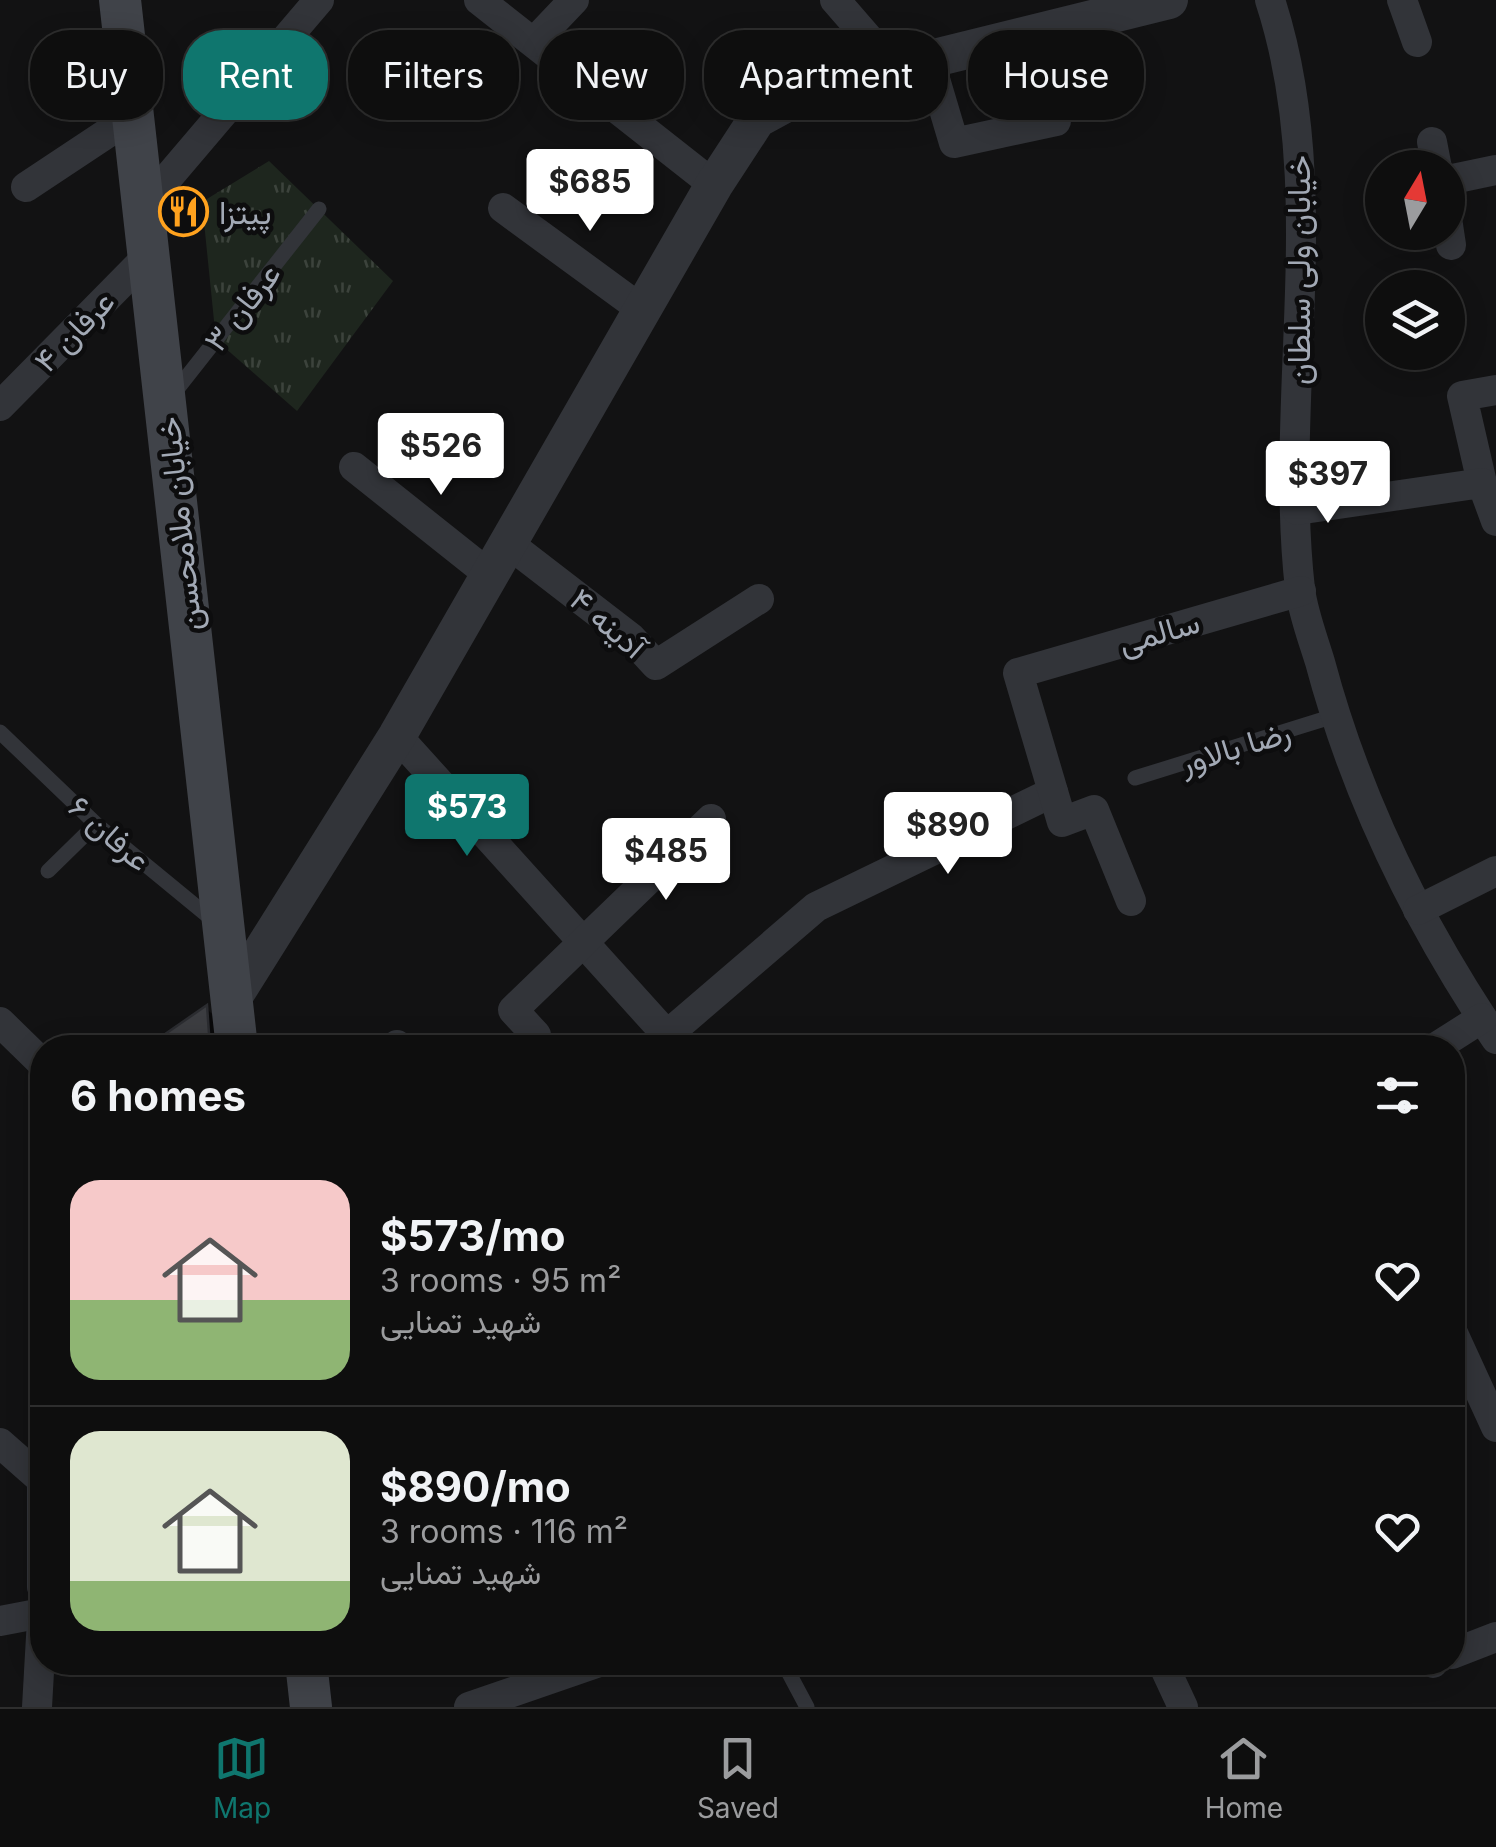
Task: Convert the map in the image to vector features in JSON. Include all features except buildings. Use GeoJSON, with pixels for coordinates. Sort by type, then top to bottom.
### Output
{"type":"FeatureCollection","features":[{"type":"Feature","properties":{"kind":"main road","name":"خیابان ملامحسن"},"geometry":{"type":"LineString","coordinates":[[120,0],[124,30]]}},
{"type":"Feature","properties":{"kind":"main road","name":"خیابان ملامحسن"},"geometry":{"type":"LineString","coordinates":[[134,120],[236,1035]]}},
{"type":"Feature","properties":{"kind":"main road"},"geometry":{"type":"LineString","coordinates":[[307,1675],[311,1707]]}},
{"type":"Feature","properties":{"kind":"street"},"geometry":{"type":"LineString","coordinates":[[143,207],[319,0]]}},
{"type":"Feature","properties":{"kind":"street"},"geometry":{"type":"LineString","coordinates":[[480,0],[714,185]]}},
{"type":"Feature","properties":{"kind":"street"},"geometry":{"type":"LineString","coordinates":[[534,42],[574,0]]}},
{"type":"Feature","properties":{"kind":"street"},"geometry":{"type":"LineString","coordinates":[[834,0],[871,30]]}},
{"type":"Feature","properties":{"kind":"street"},"geometry":{"type":"LineString","coordinates":[[948,55],[1169,0]]}},
{"type":"Feature","properties":{"kind":"street","name":"خیابان ولی سلطان"},"geometry":{"type":"LineString","coordinates":[[1270,0],[1288,56],[1298,132],[1300,592],[1353,771],[1418,910],[1489,1028]]}},
{"type":"Feature","properties":{"kind":"street"},"geometry":{"type":"LineString","coordinates":[[1402,0],[1417,42]]}},
{"type":"Feature","properties":{"kind":"street"},"geometry":{"type":"LineString","coordinates":[[26,187],[128,120]]}},
{"type":"Feature","properties":{"kind":"street"},"geometry":{"type":"LineString","coordinates":[[232,999],[397,736],[641,309],[746,133],[760,120]]}},
{"type":"Feature","properties":{"kind":"street"},"geometry":{"type":"LineString","coordinates":[[941,120],[954,144],[1056,121]]}},
{"type":"Feature","properties":{"kind":"street"},"geometry":{"type":"LineString","coordinates":[[1465,176],[1496,170]]}},
{"type":"Feature","properties":{"kind":"street"},"geometry":{"type":"LineString","coordinates":[[503,208],[641,309]]}},
{"type":"Feature","properties":{"kind":"street","name":"عرفان ۴"},"geometry":{"type":"LineString","coordinates":[[0,406],[148,255]]}},
{"type":"Feature","properties":{"kind":"street"},"geometry":{"type":"LineString","coordinates":[[1496,390],[1462,396],[1482,483],[1496,521]]}},
{"type":"Feature","properties":{"kind":"street"},"geometry":{"type":"LineString","coordinates":[[354,467],[500,560]]}},
{"type":"Feature","properties":{"kind":"street"},"geometry":{"type":"LineString","coordinates":[[1298,510],[1482,483]]}},
{"type":"Feature","properties":{"kind":"street","name":"آدینه ۴"},"geometry":{"type":"LineString","coordinates":[[500,560],[631,638],[656,666],[759,599]]}},
{"type":"Feature","properties":{"kind":"street","name":"سالمی"},"geometry":{"type":"LineString","coordinates":[[1053,792],[1018,673],[1300,592]]}},
{"type":"Feature","properties":{"kind":"street"},"geometry":{"type":"LineString","coordinates":[[397,736],[667,1035],[816,907],[1053,792],[1062,822],[1094,810],[1130,901]]}},
{"type":"Feature","properties":{"kind":"street"},"geometry":{"type":"LineString","coordinates":[[535,1035],[514,1010],[710,819]]}},
{"type":"Feature","properties":{"kind":"street"},"geometry":{"type":"LineString","coordinates":[[1418,910],[1496,871]]}},
{"type":"Feature","properties":{"kind":"street"},"geometry":{"type":"LineString","coordinates":[[0,1022],[30,1051]]}},
{"type":"Feature","properties":{"kind":"street"},"geometry":{"type":"LineString","coordinates":[[1465,1037],[1489,1028]]}},
{"type":"Feature","properties":{"kind":"street"},"geometry":{"type":"LineString","coordinates":[[1465,1360],[1496,1427]]}},
{"type":"Feature","properties":{"kind":"street"},"geometry":{"type":"LineString","coordinates":[[0,1443],[30,1468]]}},
{"type":"Feature","properties":{"kind":"street"},"geometry":{"type":"LineString","coordinates":[[0,1621],[30,1617]]}},
{"type":"Feature","properties":{"kind":"street"},"geometry":{"type":"LineString","coordinates":[[1465,1649],[1496,1637]]}},
{"type":"Feature","properties":{"kind":"street"},"geometry":{"type":"LineString","coordinates":[[37,1707],[39,1675]]}},
{"type":"Feature","properties":{"kind":"street"},"geometry":{"type":"LineString","coordinates":[[469,1707],[561,1675]]}},
{"type":"Feature","properties":{"kind":"street"},"geometry":{"type":"LineString","coordinates":[[1168,1675],[1183,1707]]}},
{"type":"Feature","properties":{"kind":"lane","name":"عرفان ۳"},"geometry":{"type":"LineString","coordinates":[[165,404],[319,209]]}},
{"type":"Feature","properties":{"kind":"lane","name":"رضا بالاور"},"geometry":{"type":"LineString","coordinates":[[1135,778],[1334,716]]}},
{"type":"Feature","properties":{"kind":"lane","name":"عرفان ۶"},"geometry":{"type":"LineString","coordinates":[[0,732],[96,824],[224,930]]}},
{"type":"Feature","properties":{"kind":"lane"},"geometry":{"type":"LineString","coordinates":[[48,871],[96,824]]}},
{"type":"Feature","properties":{"kind":"lane"},"geometry":{"type":"LineString","coordinates":[[790,1675],[807,1707]]}},
{"type":"Feature","properties":{"kind":"green space"},"geometry":{"type":"Polygon","coordinates":[[[269,161],[393,281],[297,411],[216,340],[202,202],[269,161]]]}},
{"type":"Feature","properties":{"kind":"place","name":"پیتزا"},"geometry":{"type":"Point","coordinates":[184,212]}}]}
